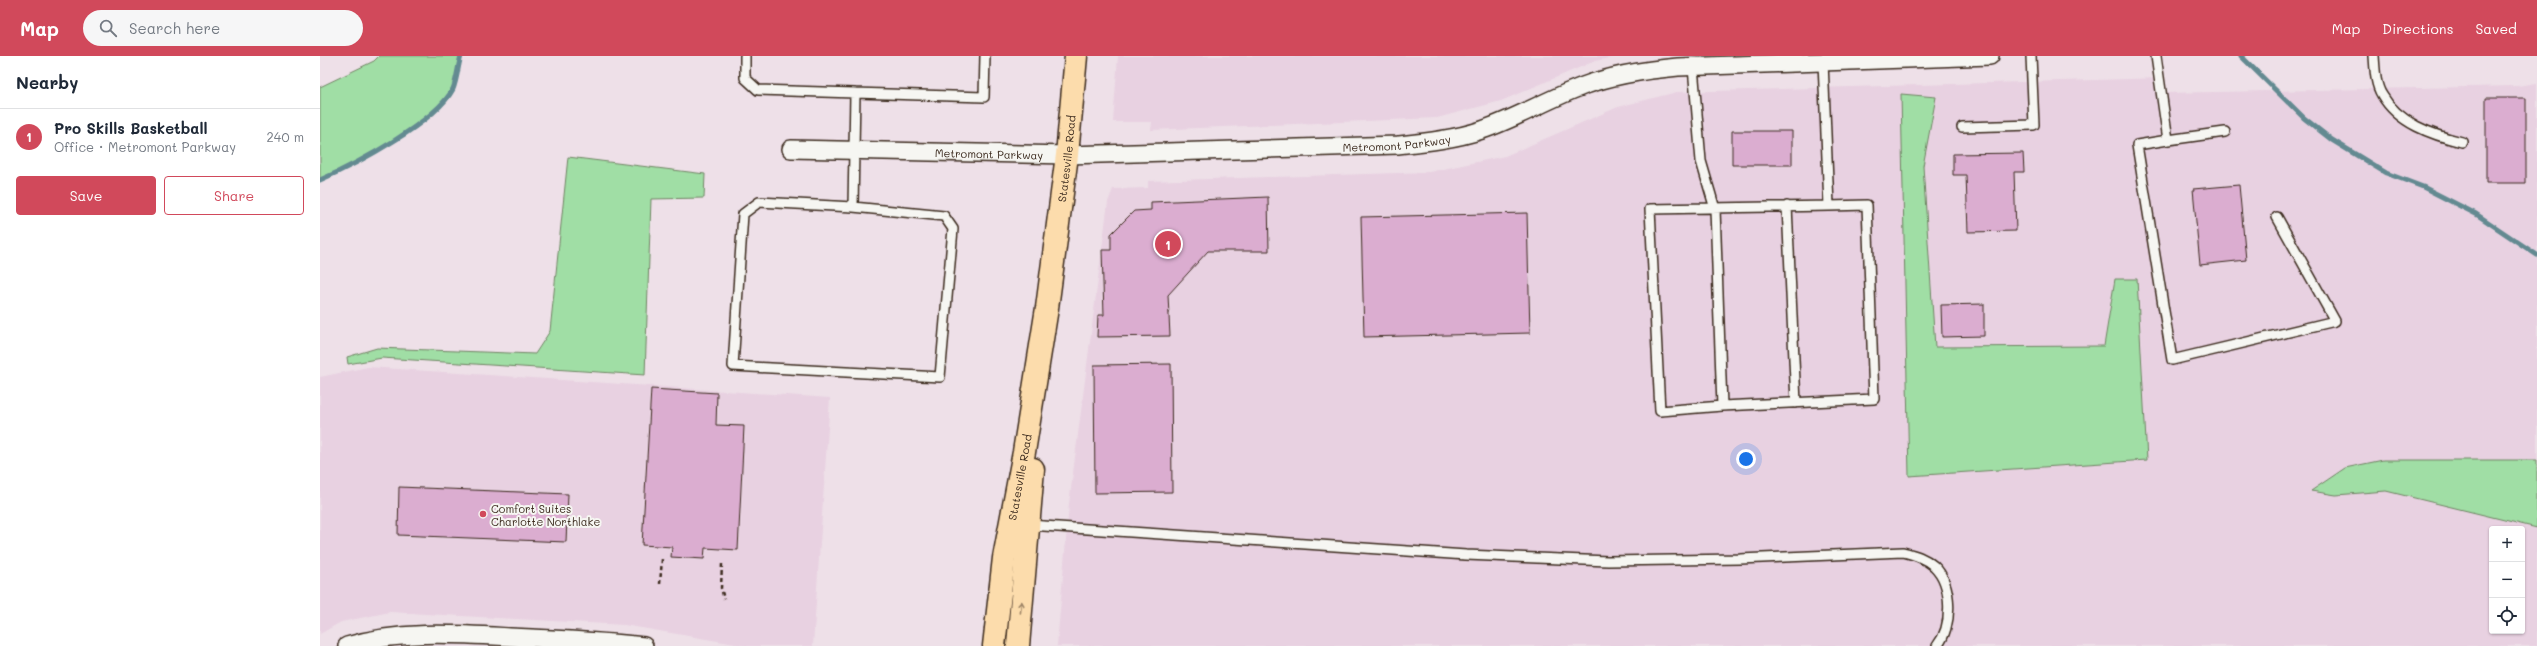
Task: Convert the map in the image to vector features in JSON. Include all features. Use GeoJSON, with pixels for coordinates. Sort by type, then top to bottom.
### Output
{"type":"FeatureCollection","features":[{"type":"Feature","properties":{"kind":"main road","name":"Statesville Road"},"geometry":{"type":"LineString","coordinates":[[994,646],[1004,558],[1024,452],[1047,308],[1067,155],[1076,56]]}},
{"type":"Feature","properties":{"kind":"main road","name":"Statesville Road"},"geometry":{"type":"LineString","coordinates":[[1018,646],[1047,308]]}},
{"type":"Feature","properties":{"kind":"street","name":"Metromont Parkway"},"geometry":{"type":"LineString","coordinates":[[791,149],[1067,155],[1398,145],[1450,139],[1482,130],[1582,86],[1610,77],[1646,70],[1990,56]]}},
{"type":"Feature","properties":{"kind":"street"},"geometry":{"type":"LineString","coordinates":[[347,646],[371,639],[437,634],[544,642],[598,641],[644,646]]}},
{"type":"Feature","properties":{"kind":"lane"},"geometry":{"type":"LineString","coordinates":[[745,56],[745,78],[758,90],[984,97],[985,56]]}},
{"type":"Feature","properties":{"kind":"lane"},"geometry":{"type":"LineString","coordinates":[[1962,127],[2034,125],[2031,56]]}},
{"type":"Feature","properties":{"kind":"lane"},"geometry":{"type":"LineString","coordinates":[[2156,56],[2168,140]]}},
{"type":"Feature","properties":{"kind":"lane"},"geometry":{"type":"LineString","coordinates":[[2374,56],[2376,81],[2381,95],[2395,111],[2420,128],[2462,142]]}},
{"type":"Feature","properties":{"kind":"lane"},"geometry":{"type":"LineString","coordinates":[[1823,62],[1829,206]]}},
{"type":"Feature","properties":{"kind":"lane"},"geometry":{"type":"LineString","coordinates":[[1693,67],[1701,161],[1715,209],[1722,406]]}},
{"type":"Feature","properties":{"kind":"lane"},"geometry":{"type":"LineString","coordinates":[[853,207],[855,93]]}},
{"type":"Feature","properties":{"kind":"lane"},"geometry":{"type":"LineString","coordinates":[[2225,132],[2137,145],[2172,360],[2335,321],[2277,217]]}},
{"type":"Feature","properties":{"kind":"lane"},"geometry":{"type":"LineString","coordinates":[[759,202],[853,207],[944,216],[954,228],[940,377],[734,366],[743,214],[759,202]]}},
{"type":"Feature","properties":{"kind":"lane"},"geometry":{"type":"LineString","coordinates":[[1867,205],[1874,399],[1722,406],[1660,411],[1650,209],[1715,209],[1787,206],[1867,205]]}},
{"type":"Feature","properties":{"kind":"lane"},"geometry":{"type":"LineString","coordinates":[[1787,206],[1796,403]]}},
{"type":"Feature","properties":{"kind":"lane"},"geometry":{"type":"LineString","coordinates":[[1028,525],[1308,542],[1466,555],[1608,561],[1740,559],[1903,552],[1918,556],[1934,566],[1943,580],[1948,599],[1948,618],[1943,639],[1937,646]]}},
{"type":"Feature","properties":{"kind":"path"},"geometry":{"type":"LineString","coordinates":[[660,584],[662,560]]}},
{"type":"Feature","properties":{"kind":"path"},"geometry":{"type":"LineString","coordinates":[[722,564],[721,588],[724,599]]}},
{"type":"Feature","properties":{"kind":"shaded area"},"geometry":{"type":"Polygon","coordinates":[[[1118,56],[1620,56],[1595,61],[1501,101],[1437,118],[1151,130],[1152,122],[1113,122],[1118,56]]]}},
{"type":"Feature","properties":{"kind":"shaded area"},"geometry":{"type":"Polygon","coordinates":[[[2162,78],[2162,93],[2517,86],[2537,83],[2537,646],[1057,646],[1069,504],[1108,202],[1113,189],[1148,188],[1148,181],[1429,172],[1505,156],[1618,107],[1677,92],[2162,78]]]}},
{"type":"Feature","properties":{"kind":"shaded area"},"geometry":{"type":"Polygon","coordinates":[[[368,367],[830,398],[813,646],[747,646],[624,625],[390,612],[341,622],[320,634],[320,377],[368,367]]]}},
{"type":"Feature","properties":{"kind":"green space"},"geometry":{"type":"Polygon","coordinates":[[[379,56],[461,56],[453,89],[444,102],[430,115],[413,128],[373,153],[320,180],[320,87],[374,61],[379,56]]]}},
{"type":"Feature","properties":{"kind":"green space"},"geometry":{"type":"Polygon","coordinates":[[[1901,94],[1936,97],[1923,166],[1935,347],[2104,346],[2115,279],[2137,279],[2147,460],[1909,476],[1901,94]]]}},
{"type":"Feature","properties":{"kind":"green space"},"geometry":{"type":"Polygon","coordinates":[[[568,157],[705,174],[704,198],[651,199],[645,375],[382,358],[348,364],[347,357],[377,348],[535,354],[550,331],[568,157]]]}},
{"type":"Feature","properties":{"kind":"green space"},"geometry":{"type":"Polygon","coordinates":[[[2383,460],[2537,460],[2537,528],[2386,491],[2336,495],[2311,491],[2345,468],[2383,460]]]}},
{"type":"Feature","properties":{"kind":"building"},"geometry":{"type":"Polygon","coordinates":[[[2486,98],[2526,98],[2526,183],[2486,183],[2486,98]]]}},
{"type":"Feature","properties":{"kind":"building"},"geometry":{"type":"Polygon","coordinates":[[[1732,131],[1792,131],[1792,165],[1732,165],[1732,131]]]}},
{"type":"Feature","properties":{"kind":"building"},"geometry":{"type":"Polygon","coordinates":[[[2023,153],[2024,172],[2014,172],[2016,231],[1968,232],[1966,175],[1953,175],[1953,154],[2023,153]]]}},
{"type":"Feature","properties":{"kind":"building"},"geometry":{"type":"Polygon","coordinates":[[[2239,185],[2246,260],[2200,265],[2193,189],[2239,185]]]}},
{"type":"Feature","properties":{"kind":"building"},"geometry":{"type":"Polygon","coordinates":[[[1268,197],[1269,251],[1208,251],[1168,295],[1170,336],[1097,337],[1098,315],[1104,315],[1102,250],[1111,250],[1111,234],[1134,211],[1151,210],[1151,202],[1268,197]]]}},
{"type":"Feature","properties":{"kind":"building"},"geometry":{"type":"Polygon","coordinates":[[[1527,213],[1530,333],[1364,337],[1361,217],[1527,213]]]}},
{"type":"Feature","properties":{"kind":"building"},"geometry":{"type":"Polygon","coordinates":[[[1984,304],[1984,336],[1942,337],[1941,305],[1984,304]]]}},
{"type":"Feature","properties":{"kind":"building"},"geometry":{"type":"Polygon","coordinates":[[[1171,364],[1172,492],[1095,493],[1094,365],[1171,364]]]}},
{"type":"Feature","properties":{"kind":"building"},"geometry":{"type":"Polygon","coordinates":[[[651,389],[717,393],[716,425],[744,426],[738,550],[705,548],[704,559],[671,557],[672,547],[642,545],[651,389]]]}},
{"type":"Feature","properties":{"kind":"building","name":"Comfort Suites Charlotte Northlake"},"geometry":{"type":"Polygon","coordinates":[[[399,487],[568,494],[566,542],[398,535],[399,487]]]}},
{"type":"Feature","properties":{"kind":"waterway"},"geometry":{"type":"LineString","coordinates":[[320,180],[373,153],[413,128],[430,115],[444,102],[453,89],[461,56]]}},
{"type":"Feature","properties":{"kind":"waterway"},"geometry":{"type":"LineString","coordinates":[[2241,56],[2304,118],[2332,140],[2386,173],[2423,187],[2476,214],[2537,255]]}},
{"type":"Feature","properties":{"kind":"place","name":"Pro Skills Basketball"},"geometry":{"type":"Point","coordinates":[1168,244]}},
{"type":"Feature","properties":{"kind":"place","name":"Comfort Suites Charlotte Northlake"},"geometry":{"type":"Point","coordinates":[483,514]}}]}
